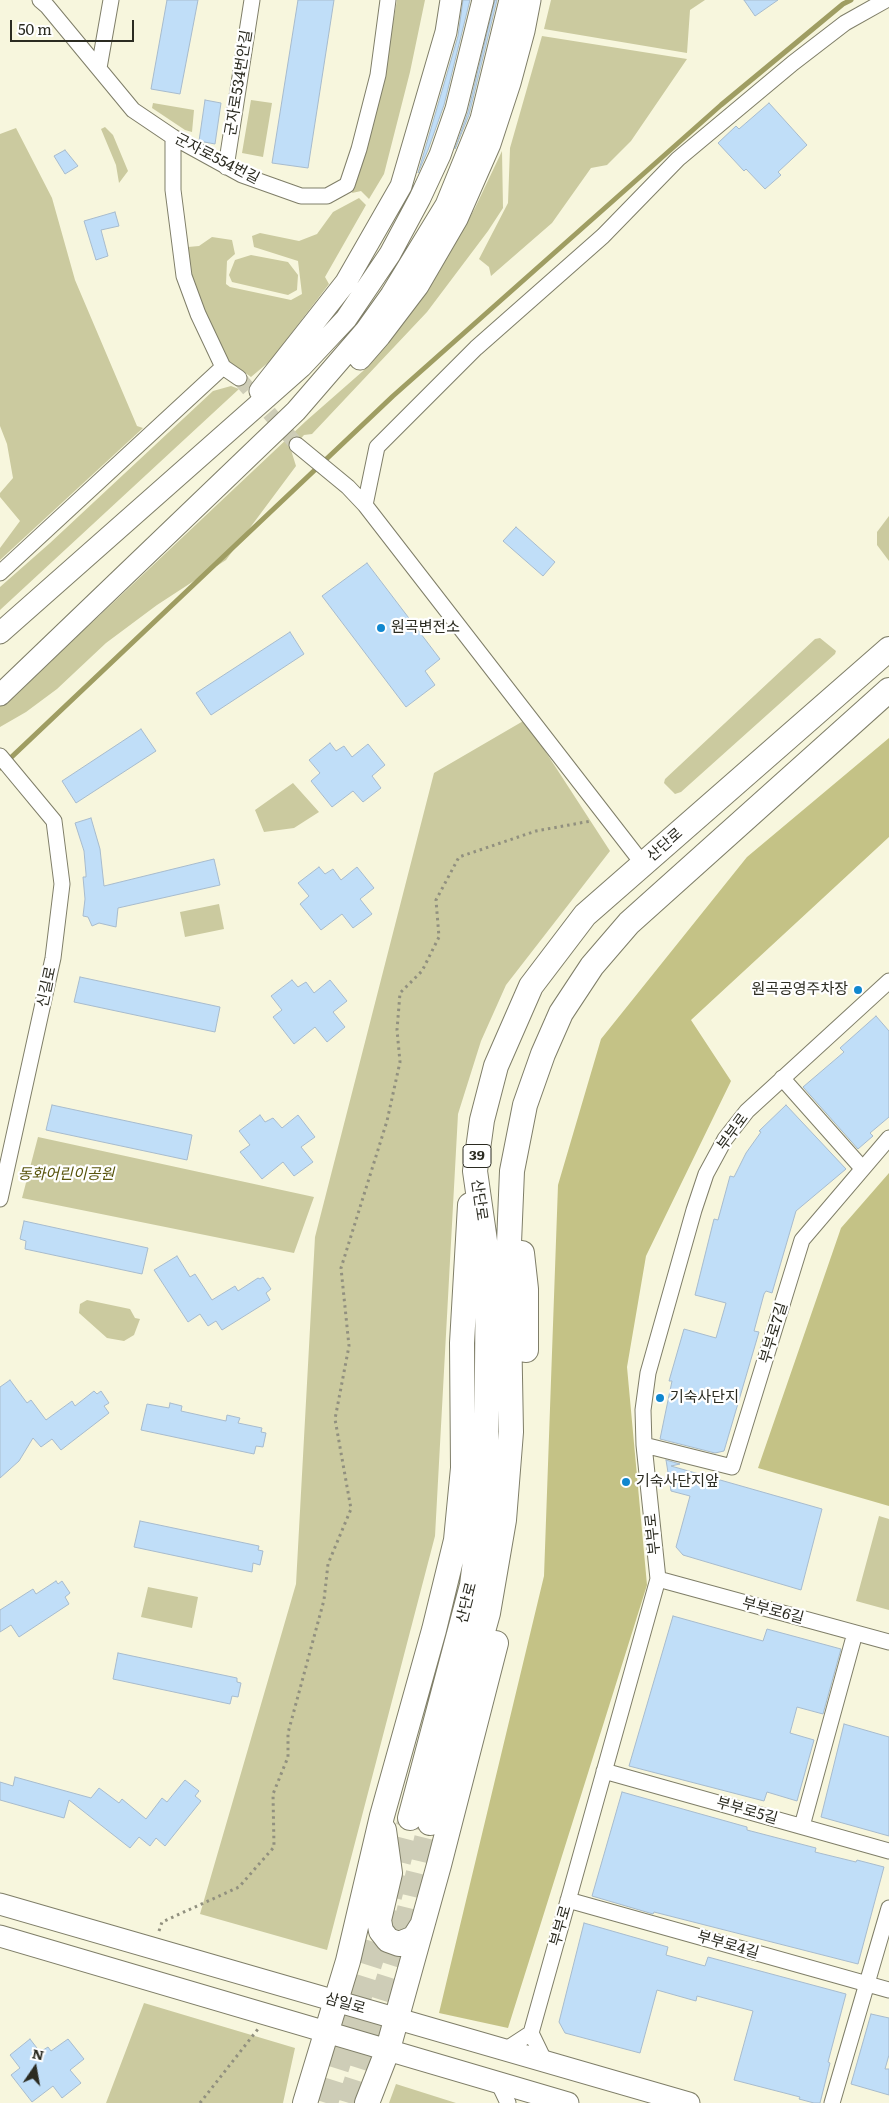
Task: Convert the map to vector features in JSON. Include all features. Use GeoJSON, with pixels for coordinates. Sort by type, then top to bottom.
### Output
{"type":"FeatureCollection","features":[{"type":"Feature","properties":{"kind":"main road"},"geometry":{"type":"LineString","coordinates":[[242,417],[274,372],[346,282],[401,186],[446,32],[451,0]]}},
{"type":"Feature","properties":{"kind":"main road"},"geometry":{"type":"LineString","coordinates":[[0,634],[242,417],[301,367],[346,319],[390,254],[420,198],[440,155],[456,109],[483,0]]}},
{"type":"Feature","properties":{"kind":"main road"},"geometry":{"type":"LineString","coordinates":[[0,695],[296,411],[366,330],[391,295],[446,205],[481,118],[510,0]]}},
{"type":"Feature","properties":{"kind":"main road"},"geometry":{"type":"LineString","coordinates":[[296,411],[349,372],[380,336],[418,286],[457,219],[493,135],[513,74],[530,0]]}},
{"type":"Feature","properties":{"kind":"main road","name":"산단로"},"geometry":{"type":"LineString","coordinates":[[889,649],[585,915],[531,986],[496,1066],[482,1120],[475,1171],[488,1262],[486,1474],[472,1585],[420,1820],[488,1613],[504,1520],[511,1432],[508,1267],[512,1171],[525,1105],[543,1054],[561,1012],[592,966],[629,923],[889,690]]}},
{"type":"Feature","properties":{"kind":"main road"},"geometry":{"type":"LineString","coordinates":[[305,2103],[348,1961],[382,1816],[434,1630],[456,1540],[463,1468],[462,1343],[468,1218],[475,1171]]}},
{"type":"Feature","properties":{"kind":"main road"},"geometry":{"type":"LineString","coordinates":[[367,2103],[388,2049],[503,1618],[521,1519],[526,1437],[526,1289],[512,1171]]}},
{"type":"Feature","properties":{"kind":"main road"},"geometry":{"type":"LineString","coordinates":[[382,1816],[390,1873],[379,1920],[381,1932],[388,1940],[399,1944],[406,1943],[414,1938],[421,1927]]}},
{"type":"Feature","properties":{"kind":"main road","name":"삼일로"},"geometry":{"type":"LineString","coordinates":[[0,1904],[689,2103]]}},
{"type":"Feature","properties":{"kind":"main road","name":"삼일로"},"geometry":{"type":"LineString","coordinates":[[0,1936],[498,2082],[522,2098],[568,2103]]}},
{"type":"Feature","properties":{"kind":"street","name":"군자로554번길"},"geometry":{"type":"LineString","coordinates":[[40,0],[133,110],[173,137],[226,167],[242,175],[301,196],[327,196],[347,186],[359,149],[378,75],[388,0]]}},
{"type":"Feature","properties":{"kind":"street"},"geometry":{"type":"LineString","coordinates":[[99,68],[111,0]]}},
{"type":"Feature","properties":{"kind":"street","name":"군자로534번안길"},"geometry":{"type":"LineString","coordinates":[[226,167],[252,0]]}},
{"type":"Feature","properties":{"kind":"street"},"geometry":{"type":"LineString","coordinates":[[365,505],[376,447],[476,348],[603,236],[678,159],[793,63],[845,23],[886,0]]}},
{"type":"Feature","properties":{"kind":"street"},"geometry":{"type":"LineString","coordinates":[[173,137],[173,190],[184,276],[198,314],[223,368],[239,378]]}},
{"type":"Feature","properties":{"kind":"street"},"geometry":{"type":"LineString","coordinates":[[0,573],[223,368]]}},
{"type":"Feature","properties":{"kind":"street"},"geometry":{"type":"LineString","coordinates":[[301,449],[348,487],[365,505],[643,864]]}},
{"type":"Feature","properties":{"kind":"street","name":"신길로"},"geometry":{"type":"LineString","coordinates":[[0,756],[54,821],[62,884],[53,958],[4,1155],[0,1199]]}},
{"type":"Feature","properties":{"kind":"street","name":"부부로"},"geometry":{"type":"LineString","coordinates":[[531,2033],[658,1579],[644,1445],[643,1410],[648,1373],[706,1174],[725,1139],[747,1111],[889,981]]}},
{"type":"Feature","properties":{"kind":"street"},"geometry":{"type":"LineString","coordinates":[[782,1078],[862,1168]]}},
{"type":"Feature","properties":{"kind":"street","name":"부부로7길"},"geometry":{"type":"LineString","coordinates":[[644,1445],[732,1467],[802,1240],[889,1138]]}},
{"type":"Feature","properties":{"kind":"street","name":"부부로6길"},"geometry":{"type":"LineString","coordinates":[[658,1579],[889,1642]]}},
{"type":"Feature","properties":{"kind":"street"},"geometry":{"type":"LineString","coordinates":[[802,1826],[855,1633]]}},
{"type":"Feature","properties":{"kind":"street","name":"부부로5길"},"geometry":{"type":"LineString","coordinates":[[604,1771],[889,1851]]}},
{"type":"Feature","properties":{"kind":"street","name":"부부로4길"},"geometry":{"type":"LineString","coordinates":[[568,1900],[889,1990]]}},
{"type":"Feature","properties":{"kind":"street"},"geometry":{"type":"LineString","coordinates":[[832,2103],[889,1908]]}},
{"type":"Feature","properties":{"kind":"street"},"geometry":{"type":"LineString","coordinates":[[505,2050],[531,2033],[545,2062]]}},
{"type":"Feature","properties":{"kind":"street"},"geometry":{"type":"LineString","coordinates":[[498,2082],[508,2103]]}},
{"type":"Feature","properties":{"kind":"path"},"geometry":{"type":"LineString","coordinates":[[154,1948],[162,1922],[239,1887],[274,1847],[273,1794],[288,1757],[288,1733],[324,1600],[328,1564],[351,1509],[335,1419],[349,1346],[341,1268],[387,1121],[400,1062],[397,1030],[400,993],[422,971],[439,937],[436,900],[459,857],[536,831],[607,818]]}},
{"type":"Feature","properties":{"kind":"path"},"geometry":{"type":"LineString","coordinates":[[200,2103],[269,2015]]}},
{"type":"Feature","properties":{"kind":"green space"},"geometry":{"type":"Polygon","coordinates":[[[397,0],[425,0],[410,72],[384,174],[369,199],[361,191],[352,193],[380,96],[397,0]]]}},
{"type":"Feature","properties":{"kind":"green space"},"geometry":{"type":"Polygon","coordinates":[[[551,0],[705,0],[690,10],[687,53],[544,29],[551,0]]]}},
{"type":"Feature","properties":{"kind":"green space"},"geometry":{"type":"Polygon","coordinates":[[[542,36],[687,59],[631,141],[607,165],[591,168],[552,223],[491,276],[489,267],[479,259],[508,203],[510,148],[542,36]]]}},
{"type":"Feature","properties":{"kind":"green space"},"geometry":{"type":"Polygon","coordinates":[[[251,100],[272,103],[263,157],[242,153],[251,100]]]}},
{"type":"Feature","properties":{"kind":"green space"},"geometry":{"type":"Polygon","coordinates":[[[153,103],[194,110],[192,132],[185,130],[152,108],[153,103]]]}},
{"type":"Feature","properties":{"kind":"green space"},"geometry":{"type":"Polygon","coordinates":[[[105,127],[113,135],[128,171],[119,183],[116,165],[101,129],[105,127]]]}},
{"type":"Feature","properties":{"kind":"green space"},"geometry":{"type":"Polygon","coordinates":[[[16,128],[52,198],[75,280],[137,426],[143,428],[0,560],[0,548],[20,521],[0,497],[0,493],[13,478],[7,444],[0,426],[0,134],[16,128]]]}},
{"type":"Feature","properties":{"kind":"green space"},"geometry":{"type":"Polygon","coordinates":[[[502,151],[503,208],[488,231],[427,312],[312,434],[304,435],[291,450],[296,466],[226,560],[157,605],[106,643],[57,689],[26,712],[0,727],[0,706],[99,616],[306,421],[363,371],[440,270],[475,208],[502,151]]]}},
{"type":"Feature","properties":{"kind":"green space"},"geometry":{"type":"Polygon","coordinates":[[[359,198],[366,205],[325,277],[329,284],[270,361],[251,377],[244,372],[242,373],[230,363],[204,314],[188,267],[188,247],[199,246],[212,237],[232,240],[235,254],[227,261],[226,284],[230,287],[291,300],[302,294],[298,261],[254,247],[252,236],[260,233],[299,241],[317,234],[333,212],[359,198]]]}},
{"type":"Feature","properties":{"kind":"green space"},"geometry":{"type":"Polygon","coordinates":[[[251,255],[288,262],[298,275],[297,290],[288,295],[232,282],[229,275],[235,260],[251,255]]]}},
{"type":"Feature","properties":{"kind":"green space"},"geometry":{"type":"Polygon","coordinates":[[[231,386],[239,389],[0,610],[0,587],[213,391],[231,386]]]}},
{"type":"Feature","properties":{"kind":"green space"},"geometry":{"type":"Polygon","coordinates":[[[889,516],[889,561],[877,545],[877,532],[889,516]]]}},
{"type":"Feature","properties":{"kind":"green space"},"geometry":{"type":"Polygon","coordinates":[[[820,638],[836,651],[835,654],[681,792],[675,794],[664,783],[665,779],[815,639],[820,638]]]}},
{"type":"Feature","properties":{"kind":"green space"},"geometry":{"type":"Polygon","coordinates":[[[525,720],[610,851],[506,985],[481,1041],[458,1114],[435,1536],[327,1950],[200,1914],[296,1584],[315,1237],[434,773],[525,720]]]}},
{"type":"Feature","properties":{"kind":"green space"},"geometry":{"type":"Polygon","coordinates":[[[293,783],[319,812],[294,828],[264,832],[255,810],[293,783]]]}},
{"type":"Feature","properties":{"kind":"green space"},"geometry":{"type":"Polygon","coordinates":[[[219,904],[224,929],[185,937],[180,912],[219,904]]]}},
{"type":"Feature","properties":{"kind":"green space","name":"동화어린이공원"},"geometry":{"type":"Polygon","coordinates":[[[38,1137],[314,1197],[294,1253],[22,1198],[38,1137]]]}},
{"type":"Feature","properties":{"kind":"green space"},"geometry":{"type":"Polygon","coordinates":[[[87,1300],[130,1309],[135,1318],[140,1319],[134,1335],[124,1341],[107,1338],[79,1313],[80,1304],[87,1300]]]}},
{"type":"Feature","properties":{"kind":"green space"},"geometry":{"type":"Polygon","coordinates":[[[879,1516],[889,1519],[889,1610],[856,1601],[879,1516]]]}},
{"type":"Feature","properties":{"kind":"green space"},"geometry":{"type":"Polygon","coordinates":[[[148,1587],[198,1597],[192,1628],[141,1617],[148,1587]]]}},
{"type":"Feature","properties":{"kind":"green space"},"geometry":{"type":"Polygon","coordinates":[[[144,2003],[295,2048],[283,2103],[106,2103],[144,2003]]]}},
{"type":"Feature","properties":{"kind":"green space"},"geometry":{"type":"Polygon","coordinates":[[[396,2084],[456,2103],[389,2103],[396,2084]]]}},
{"type":"Feature","properties":{"kind":"shaded area"},"geometry":{"type":"Polygon","coordinates":[[[889,738],[889,837],[691,1020],[731,1081],[646,1256],[627,1367],[647,1585],[508,2028],[439,2013],[544,1576],[558,1185],[601,1039],[747,857],[889,738]]]}},
{"type":"Feature","properties":{"kind":"shaded area"},"geometry":{"type":"Polygon","coordinates":[[[889,1173],[889,1506],[758,1468],[841,1228],[889,1173]]]}},
{"type":"Feature","properties":{"kind":"building"},"geometry":{"type":"Polygon","coordinates":[[[167,0],[198,0],[180,94],[151,89],[167,0]]]}},
{"type":"Feature","properties":{"kind":"building"},"geometry":{"type":"Polygon","coordinates":[[[298,0],[334,0],[308,168],[272,163],[298,0]]]}},
{"type":"Feature","properties":{"kind":"building"},"geometry":{"type":"Polygon","coordinates":[[[463,0],[470,0],[444,105],[418,173],[458,36],[463,0]]]}},
{"type":"Feature","properties":{"kind":"building"},"geometry":{"type":"Polygon","coordinates":[[[495,0],[497,0],[469,115],[455,149],[468,112],[495,0]]]}},
{"type":"Feature","properties":{"kind":"building"},"geometry":{"type":"Polygon","coordinates":[[[744,0],[778,0],[755,16],[744,0]]]}},
{"type":"Feature","properties":{"kind":"building"},"geometry":{"type":"Polygon","coordinates":[[[205,100],[221,103],[215,144],[199,141],[205,100]]]}},
{"type":"Feature","properties":{"kind":"building"},"geometry":{"type":"Polygon","coordinates":[[[769,103],[807,145],[778,172],[781,175],[765,189],[746,169],[744,171],[718,143],[736,126],[739,129],[769,103]]]}},
{"type":"Feature","properties":{"kind":"building"},"geometry":{"type":"Polygon","coordinates":[[[65,150],[78,166],[65,174],[54,156],[65,150]]]}},
{"type":"Feature","properties":{"kind":"building"},"geometry":{"type":"Polygon","coordinates":[[[115,212],[119,226],[101,230],[108,256],[96,260],[84,221],[115,212]]]}},
{"type":"Feature","properties":{"kind":"building"},"geometry":{"type":"Polygon","coordinates":[[[516,527],[555,562],[543,576],[503,541],[516,527]]]}},
{"type":"Feature","properties":{"kind":"building","name":"원곡변전소"},"geometry":{"type":"Polygon","coordinates":[[[367,563],[440,659],[425,671],[435,685],[406,707],[322,596],[367,563]]]}},
{"type":"Feature","properties":{"kind":"building"},"geometry":{"type":"Polygon","coordinates":[[[290,632],[304,654],[211,715],[196,693],[290,632]]]}},
{"type":"Feature","properties":{"kind":"building"},"geometry":{"type":"Polygon","coordinates":[[[141,729],[156,751],[76,803],[62,781],[141,729]]]}},
{"type":"Feature","properties":{"kind":"building"},"geometry":{"type":"Polygon","coordinates":[[[330,743],[336,751],[344,746],[352,757],[368,744],[385,765],[372,776],[381,788],[363,802],[353,791],[332,807],[311,781],[320,773],[309,760],[330,743]]]}},
{"type":"Feature","properties":{"kind":"building"},"geometry":{"type":"Polygon","coordinates":[[[91,818],[100,849],[104,886],[214,859],[220,885],[118,908],[116,927],[99,923],[92,926],[88,917],[83,916],[85,899],[83,877],[86,877],[86,874],[84,851],[75,823],[91,818]]]}},
{"type":"Feature","properties":{"kind":"building"},"geometry":{"type":"Polygon","coordinates":[[[319,867],[325,874],[333,869],[341,880],[357,867],[374,888],[360,899],[372,914],[353,928],[342,914],[321,930],[300,904],[309,896],[298,883],[319,867]]]}},
{"type":"Feature","properties":{"kind":"building"},"geometry":{"type":"Polygon","coordinates":[[[80,977],[220,1007],[215,1032],[74,1002],[80,977]]]}},
{"type":"Feature","properties":{"kind":"building"},"geometry":{"type":"Polygon","coordinates":[[[292,980],[298,987],[306,982],[314,993],[330,980],[347,1001],[333,1012],[345,1027],[327,1042],[315,1027],[294,1044],[273,1017],[282,1010],[271,996],[292,980]]]}},
{"type":"Feature","properties":{"kind":"building"},"geometry":{"type":"Polygon","coordinates":[[[876,1016],[889,1031],[889,1117],[870,1133],[873,1136],[858,1149],[803,1087],[844,1052],[840,1048],[876,1016]]]}},
{"type":"Feature","properties":{"kind":"building"},"geometry":{"type":"Polygon","coordinates":[[[52,1105],[192,1135],[187,1160],[46,1130],[52,1105]]]}},
{"type":"Feature","properties":{"kind":"building"},"geometry":{"type":"Polygon","coordinates":[[[786,1105],[846,1169],[796,1211],[772,1293],[766,1291],[764,1294],[754,1331],[759,1332],[724,1451],[715,1453],[660,1439],[672,1381],[669,1381],[684,1329],[716,1338],[726,1303],[695,1295],[714,1219],[718,1220],[730,1176],[734,1177],[746,1153],[761,1132],[759,1131],[786,1105]]]}},
{"type":"Feature","properties":{"kind":"building"},"geometry":{"type":"Polygon","coordinates":[[[260,1115],[265,1122],[273,1118],[282,1128],[298,1115],[315,1137],[301,1147],[313,1162],[294,1176],[283,1162],[262,1179],[240,1152],[250,1145],[239,1131],[260,1115]]]}},
{"type":"Feature","properties":{"kind":"building"},"geometry":{"type":"Polygon","coordinates":[[[24,1221],[148,1248],[142,1274],[25,1249],[26,1241],[20,1239],[24,1221]]]}},
{"type":"Feature","properties":{"kind":"building"},"geometry":{"type":"Polygon","coordinates":[[[177,1256],[190,1277],[195,1274],[212,1300],[235,1286],[238,1291],[258,1278],[263,1277],[271,1289],[266,1293],[270,1300],[222,1330],[216,1321],[208,1326],[200,1314],[188,1322],[154,1270],[177,1256]]]}},
{"type":"Feature","properties":{"kind":"building"},"geometry":{"type":"Polygon","coordinates":[[[10,1380],[27,1403],[31,1400],[46,1420],[72,1401],[75,1406],[94,1391],[97,1394],[101,1391],[109,1403],[104,1406],[109,1413],[61,1450],[52,1439],[41,1447],[33,1438],[19,1461],[0,1478],[0,1387],[10,1380]]]}},
{"type":"Feature","properties":{"kind":"building"},"geometry":{"type":"Polygon","coordinates":[[[170,1403],[182,1406],[181,1411],[226,1421],[227,1415],[240,1418],[238,1423],[262,1428],[261,1432],[266,1433],[263,1447],[256,1446],[254,1454],[141,1430],[147,1404],[169,1408],[170,1403]]]}},
{"type":"Feature","properties":{"kind":"building"},"geometry":{"type":"Polygon","coordinates":[[[666,1460],[680,1464],[671,1466],[822,1509],[801,1590],[683,1555],[676,1547],[690,1496],[671,1491],[666,1460]]]}},
{"type":"Feature","properties":{"kind":"building"},"geometry":{"type":"Polygon","coordinates":[[[140,1521],[259,1546],[258,1550],[263,1551],[260,1565],[253,1563],[252,1572],[134,1547],[140,1521]]]}},
{"type":"Feature","properties":{"kind":"building"},"geometry":{"type":"Polygon","coordinates":[[[56,1581],[58,1584],[62,1581],[70,1593],[65,1597],[69,1604],[19,1637],[11,1625],[0,1632],[0,1610],[33,1589],[36,1594],[56,1581]]]}},
{"type":"Feature","properties":{"kind":"building"},"geometry":{"type":"Polygon","coordinates":[[[673,1616],[763,1641],[767,1629],[841,1649],[823,1714],[797,1707],[790,1733],[814,1740],[797,1801],[767,1792],[764,1801],[629,1766],[673,1616]]]}},
{"type":"Feature","properties":{"kind":"building"},"geometry":{"type":"Polygon","coordinates":[[[118,1653],[237,1678],[237,1682],[241,1683],[238,1697],[232,1696],[230,1704],[113,1679],[118,1653]]]}},
{"type":"Feature","properties":{"kind":"building"},"geometry":{"type":"Polygon","coordinates":[[[844,1724],[889,1737],[889,1836],[821,1817],[844,1724]]]}},
{"type":"Feature","properties":{"kind":"building"},"geometry":{"type":"Polygon","coordinates":[[[15,1777],[91,1798],[99,1788],[119,1803],[122,1799],[146,1819],[162,1798],[167,1802],[185,1780],[199,1791],[195,1796],[201,1801],[165,1846],[156,1838],[150,1846],[139,1837],[130,1848],[69,1800],[64,1818],[0,1800],[0,1782],[13,1786],[15,1777]]]}},
{"type":"Feature","properties":{"kind":"building"},"geometry":{"type":"Polygon","coordinates":[[[622,1792],[747,1827],[747,1830],[816,1848],[815,1852],[884,1867],[858,1964],[654,1912],[653,1914],[592,1896],[622,1792]]]}},
{"type":"Feature","properties":{"kind":"building"},"geometry":{"type":"Polygon","coordinates":[[[584,1923],[668,1947],[666,1955],[705,1966],[708,1957],[846,1994],[828,2062],[830,2063],[820,2103],[799,2099],[800,2097],[734,2080],[753,2011],[697,1996],[696,2001],[657,1990],[640,2053],[565,2033],[559,2022],[584,1923]]]}},
{"type":"Feature","properties":{"kind":"building"},"geometry":{"type":"Polygon","coordinates":[[[871,2014],[889,2018],[889,2055],[885,2069],[889,2069],[889,2095],[851,2084],[871,2014]]]}},
{"type":"Feature","properties":{"kind":"building"},"geometry":{"type":"Polygon","coordinates":[[[30,2039],[40,2052],[48,2047],[51,2051],[68,2039],[84,2059],[70,2070],[81,2083],[62,2098],[53,2086],[32,2102],[11,2075],[20,2068],[10,2055],[30,2039]]]}},
{"type":"Feature","properties":{"kind":"waterway"},"geometry":{"type":"LineString","coordinates":[[0,768],[393,396],[721,105],[843,4],[851,0]]}},
{"type":"Feature","properties":{"kind":"tunnel"},"geometry":{"type":"LineString","coordinates":[[239,378],[297,445]]}},
{"type":"Feature","properties":{"kind":"tunnel"},"geometry":{"type":"LineString","coordinates":[[326,2103],[384,1920],[410,1818]]}},
{"type":"Feature","properties":{"kind":"tunnel"},"geometry":{"type":"LineString","coordinates":[[349,2103],[405,1926],[430,1823]]}},
{"type":"Feature","properties":{"kind":"place","name":"원곡변전소"},"geometry":{"type":"Point","coordinates":[381,628]}},
{"type":"Feature","properties":{"kind":"place","name":"원곡공영주차장"},"geometry":{"type":"Point","coordinates":[858,990]}},
{"type":"Feature","properties":{"kind":"place","name":"기숙사단지"},"geometry":{"type":"Point","coordinates":[660,1398]}},
{"type":"Feature","properties":{"kind":"place","name":"기숙사단지앞"},"geometry":{"type":"Point","coordinates":[626,1482]}}]}
